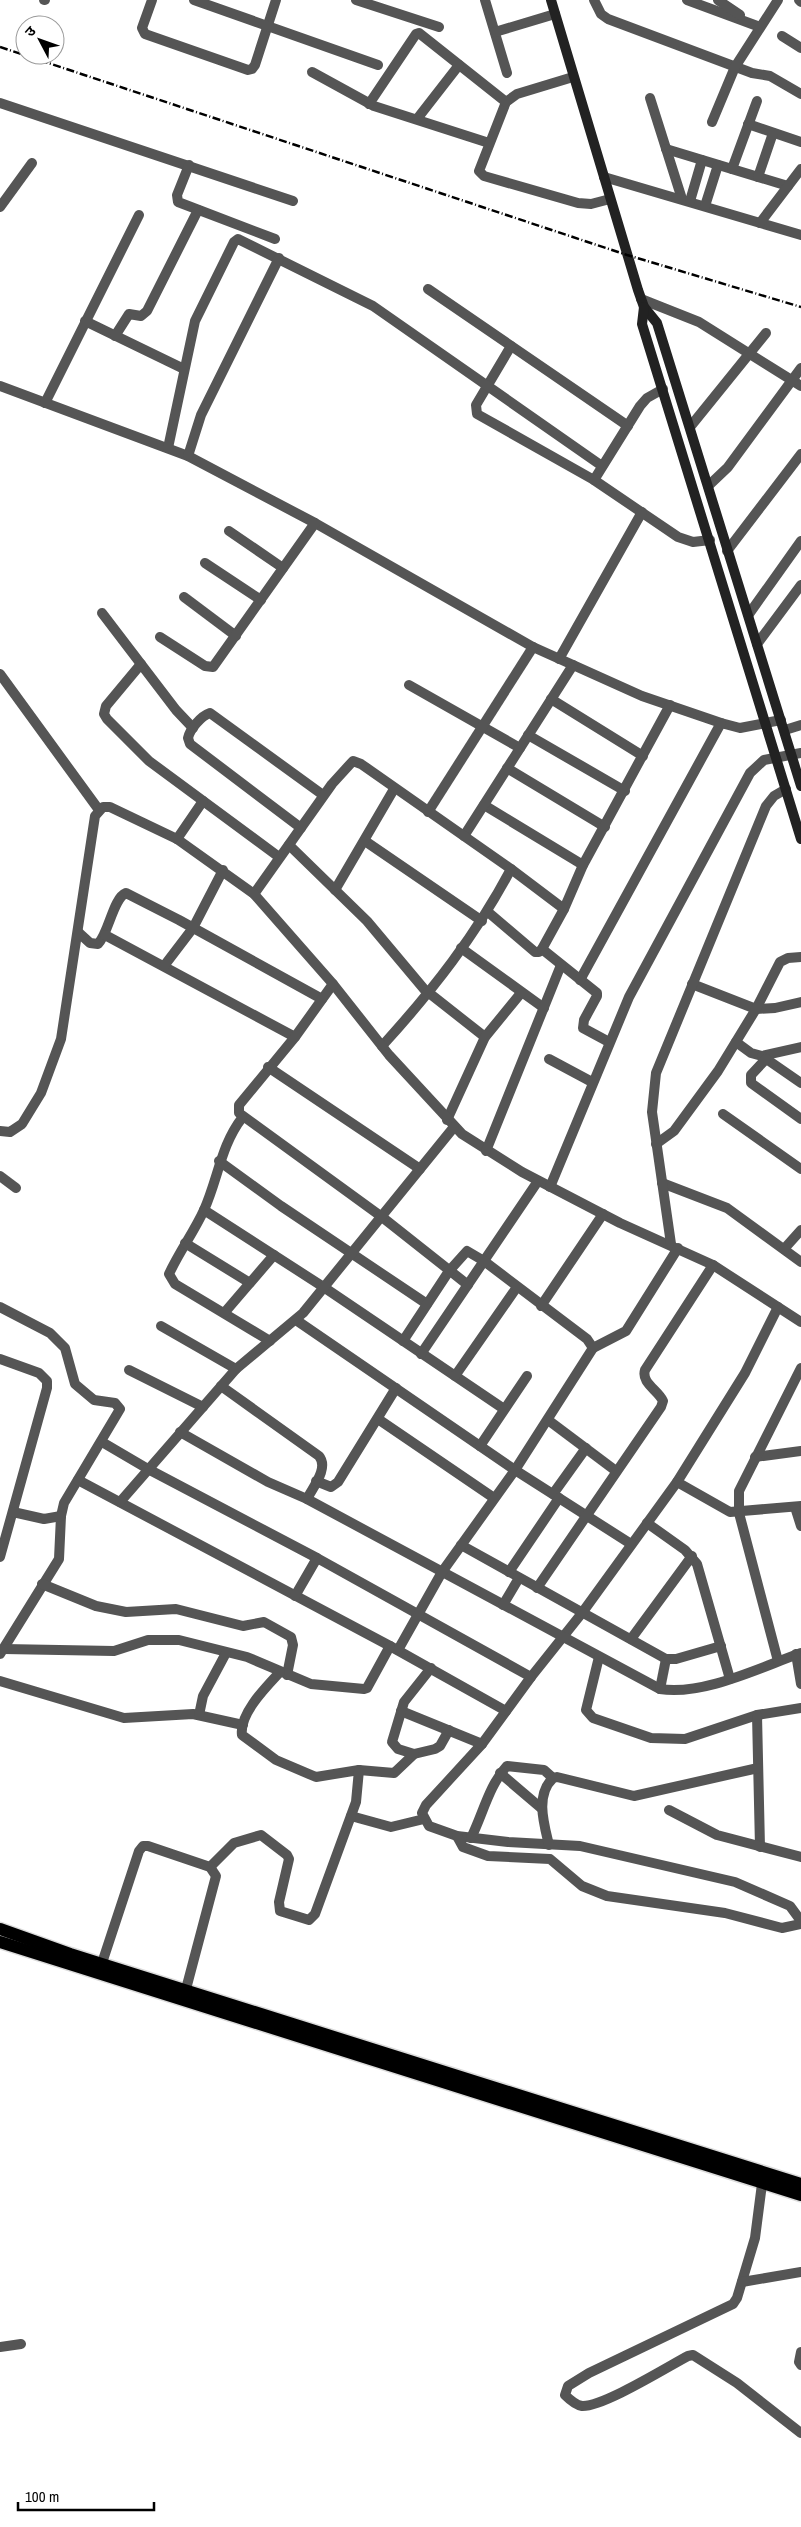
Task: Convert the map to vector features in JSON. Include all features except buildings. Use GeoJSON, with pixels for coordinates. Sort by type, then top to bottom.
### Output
{"type":"FeatureCollection","features":[{"type":"Feature","properties":{"kind":"main road"},"geometry":{"type":"LineString","coordinates":[[551,0],[635,281],[643,303],[657,323],[783,725],[796,754],[801,786]]}},
{"type":"Feature","properties":{"kind":"main road"},"geometry":{"type":"LineString","coordinates":[[643,303],[642,324],[801,839]]}},
{"type":"Feature","properties":{"kind":"main road"},"geometry":{"type":"LineString","coordinates":[[0,1929],[17,1941],[762,2184],[801,2195]]}},
{"type":"Feature","properties":{"kind":"main road"},"geometry":{"type":"LineString","coordinates":[[0,1942],[17,1941],[102,1963],[801,2184]]}},
{"type":"Feature","properties":{"kind":"street"},"geometry":{"type":"LineString","coordinates":[[152,0],[142,28],[145,34],[248,70],[255,65],[276,0]]}},
{"type":"Feature","properties":{"kind":"street"},"geometry":{"type":"LineString","coordinates":[[194,0],[378,65]]}},
{"type":"Feature","properties":{"kind":"street"},"geometry":{"type":"LineString","coordinates":[[356,0],[439,27]]}},
{"type":"Feature","properties":{"kind":"street"},"geometry":{"type":"LineString","coordinates":[[485,0],[507,73]]}},
{"type":"Feature","properties":{"kind":"street"},"geometry":{"type":"LineString","coordinates":[[594,0],[600,14],[608,20],[735,67],[770,76],[800,93]]}},
{"type":"Feature","properties":{"kind":"street"},"geometry":{"type":"LineString","coordinates":[[687,0],[756,26]]}},
{"type":"Feature","properties":{"kind":"street"},"geometry":{"type":"LineString","coordinates":[[718,0],[756,26]]}},
{"type":"Feature","properties":{"kind":"street"},"geometry":{"type":"LineString","coordinates":[[712,122],[735,67],[756,26],[778,0]]}},
{"type":"Feature","properties":{"kind":"street"},"geometry":{"type":"LineString","coordinates":[[495,32],[555,14]]}},
{"type":"Feature","properties":{"kind":"street"},"geometry":{"type":"LineString","coordinates":[[369,104],[416,34],[422,34],[506,102]]}},
{"type":"Feature","properties":{"kind":"street"},"geometry":{"type":"LineString","coordinates":[[782,36],[801,48]]}},
{"type":"Feature","properties":{"kind":"street"},"geometry":{"type":"LineString","coordinates":[[417,119],[459,65]]}},
{"type":"Feature","properties":{"kind":"street"},"geometry":{"type":"LineString","coordinates":[[312,72],[369,104],[489,143]]}},
{"type":"Feature","properties":{"kind":"street"},"geometry":{"type":"LineString","coordinates":[[573,77],[512,95],[506,102],[479,168],[484,176],[578,203],[591,204],[610,199]]}},
{"type":"Feature","properties":{"kind":"street"},"geometry":{"type":"LineString","coordinates":[[650,98],[666,149],[686,200]]}},
{"type":"Feature","properties":{"kind":"street"},"geometry":{"type":"LineString","coordinates":[[732,169],[757,101]]}},
{"type":"Feature","properties":{"kind":"street"},"geometry":{"type":"LineString","coordinates":[[0,103],[293,200]]}},
{"type":"Feature","properties":{"kind":"street"},"geometry":{"type":"LineString","coordinates":[[748,124],[801,142]]}},
{"type":"Feature","properties":{"kind":"street"},"geometry":{"type":"LineString","coordinates":[[758,177],[773,133]]}},
{"type":"Feature","properties":{"kind":"street"},"geometry":{"type":"LineString","coordinates":[[666,149],[788,186]]}},
{"type":"Feature","properties":{"kind":"street"},"geometry":{"type":"LineString","coordinates":[[686,200],[702,160]]}},
{"type":"Feature","properties":{"kind":"street"},"geometry":{"type":"LineString","coordinates":[[0,207],[32,163]]}},
{"type":"Feature","properties":{"kind":"street"},"geometry":{"type":"LineString","coordinates":[[189,165],[177,198],[181,204],[275,239]]}},
{"type":"Feature","properties":{"kind":"street"},"geometry":{"type":"LineString","coordinates":[[705,206],[718,165]]}},
{"type":"Feature","properties":{"kind":"street"},"geometry":{"type":"LineString","coordinates":[[760,223],[801,169]]}},
{"type":"Feature","properties":{"kind":"street"},"geometry":{"type":"LineString","coordinates":[[604,177],[801,235]]}},
{"type":"Feature","properties":{"kind":"street"},"geometry":{"type":"LineString","coordinates":[[116,336],[128,314],[141,316],[147,311],[198,210]]}},
{"type":"Feature","properties":{"kind":"street"},"geometry":{"type":"LineString","coordinates":[[45,403],[139,215]]}},
{"type":"Feature","properties":{"kind":"street"},"geometry":{"type":"LineString","coordinates":[[168,448],[195,321],[234,242],[241,240],[374,306],[602,466]]}},
{"type":"Feature","properties":{"kind":"street"},"geometry":{"type":"LineString","coordinates":[[188,456],[201,415],[279,258]]}},
{"type":"Feature","properties":{"kind":"street"},"geometry":{"type":"LineString","coordinates":[[428,289],[628,426]]}},
{"type":"Feature","properties":{"kind":"street"},"geometry":{"type":"LineString","coordinates":[[643,303],[699,322],[796,383]]}},
{"type":"Feature","properties":{"kind":"street"},"geometry":{"type":"LineString","coordinates":[[85,321],[184,369]]}},
{"type":"Feature","properties":{"kind":"street"},"geometry":{"type":"LineString","coordinates":[[690,427],[766,333]]}},
{"type":"Feature","properties":{"kind":"street"},"geometry":{"type":"LineString","coordinates":[[511,346],[486,385],[476,405],[477,414],[594,480],[686,541],[710,540]]}},
{"type":"Feature","properties":{"kind":"street"},"geometry":{"type":"LineString","coordinates":[[708,486],[728,467],[796,383],[801,368]]}},
{"type":"Feature","properties":{"kind":"street"},"geometry":{"type":"LineString","coordinates":[[0,386],[188,456],[315,523],[533,647],[642,696],[740,728],[766,724],[801,725]]}},
{"type":"Feature","properties":{"kind":"street"},"geometry":{"type":"LineString","coordinates":[[594,480],[647,398],[663,389]]}},
{"type":"Feature","properties":{"kind":"street"},"geometry":{"type":"LineString","coordinates":[[727,551],[801,454]]}},
{"type":"Feature","properties":{"kind":"street"},"geometry":{"type":"LineString","coordinates":[[559,659],[642,512]]}},
{"type":"Feature","properties":{"kind":"street"},"geometry":{"type":"LineString","coordinates":[[160,636],[210,668],[218,662],[315,523]]}},
{"type":"Feature","properties":{"kind":"street"},"geometry":{"type":"LineString","coordinates":[[229,531],[283,568]]}},
{"type":"Feature","properties":{"kind":"street"},"geometry":{"type":"LineString","coordinates":[[749,614],[801,541]]}},
{"type":"Feature","properties":{"kind":"street"},"geometry":{"type":"LineString","coordinates":[[205,563],[261,600]]}},
{"type":"Feature","properties":{"kind":"street"},"geometry":{"type":"LineString","coordinates":[[757,644],[801,585]]}},
{"type":"Feature","properties":{"kind":"street"},"geometry":{"type":"LineString","coordinates":[[184,597],[236,636]]}},
{"type":"Feature","properties":{"kind":"street"},"geometry":{"type":"LineString","coordinates":[[102,613],[193,728]]}},
{"type":"Feature","properties":{"kind":"street"},"geometry":{"type":"LineString","coordinates":[[428,812],[533,647]]}},
{"type":"Feature","properties":{"kind":"street"},"geometry":{"type":"LineString","coordinates":[[141,664],[106,706],[104,714],[149,761],[280,857]]}},
{"type":"Feature","properties":{"kind":"street"},"geometry":{"type":"LineString","coordinates":[[464,836],[572,665]]}},
{"type":"Feature","properties":{"kind":"street"},"geometry":{"type":"LineString","coordinates":[[0,674],[99,810]]}},
{"type":"Feature","properties":{"kind":"street"},"geometry":{"type":"LineString","coordinates":[[408,685],[520,748]]}},
{"type":"Feature","properties":{"kind":"street"},"geometry":{"type":"LineString","coordinates":[[551,699],[643,756]]}},
{"type":"Feature","properties":{"kind":"street"},"geometry":{"type":"LineString","coordinates":[[488,912],[535,952],[542,950],[564,909],[583,865],[670,705]]}},
{"type":"Feature","properties":{"kind":"street"},"geometry":{"type":"LineString","coordinates":[[301,828],[190,744],[188,738],[193,728],[205,715],[210,713],[323,795]]}},
{"type":"Feature","properties":{"kind":"street"},"geometry":{"type":"LineString","coordinates":[[580,980],[721,723]]}},
{"type":"Feature","properties":{"kind":"street"},"geometry":{"type":"LineString","coordinates":[[528,735],[624,791]]}},
{"type":"Feature","properties":{"kind":"street"},"geometry":{"type":"LineString","coordinates":[[550,1187],[629,996],[750,773],[758,764],[776,756],[796,754]]}},
{"type":"Feature","properties":{"kind":"street"},"geometry":{"type":"LineString","coordinates":[[254,894],[323,795],[353,761],[361,764],[394,789],[464,836],[564,909]]}},
{"type":"Feature","properties":{"kind":"street"},"geometry":{"type":"LineString","coordinates":[[507,768],[605,827]]}},
{"type":"Feature","properties":{"kind":"street"},"geometry":{"type":"LineString","coordinates":[[335,890],[394,789]]}},
{"type":"Feature","properties":{"kind":"street"},"geometry":{"type":"LineString","coordinates":[[2,1651],[114,1651],[156,1638],[179,1640],[226,1653],[247,1656],[283,1674],[318,1686],[368,1688],[419,1614],[442,1572],[515,1470],[593,1348],[626,1331],[674,1246],[662,1183],[652,1112],[656,1073],[766,806],[774,796],[786,789]]}},
{"type":"Feature","properties":{"kind":"street"},"geometry":{"type":"LineString","coordinates":[[177,839],[203,801]]}},
{"type":"Feature","properties":{"kind":"street"},"geometry":{"type":"LineString","coordinates":[[484,805],[583,865]]}},
{"type":"Feature","properties":{"kind":"street"},"geometry":{"type":"LineString","coordinates":[[0,1131],[10,1132],[22,1124],[45,1082],[64,1030],[95,816],[99,810],[110,807],[177,839],[223,870],[254,894],[333,984],[382,1046],[450,1123],[486,1151],[603,1214],[712,1265],[801,1322]]}},
{"type":"Feature","properties":{"kind":"street"},"geometry":{"type":"LineString","coordinates":[[365,841],[482,921]]}},
{"type":"Feature","properties":{"kind":"street"},"geometry":{"type":"LineString","coordinates":[[289,845],[367,921],[429,994],[484,1037]]}},
{"type":"Feature","properties":{"kind":"street"},"geometry":{"type":"LineString","coordinates":[[382,1046],[429,994],[488,912],[511,869]]}},
{"type":"Feature","properties":{"kind":"street"},"geometry":{"type":"LineString","coordinates":[[164,966],[193,928],[223,870]]}},
{"type":"Feature","properties":{"kind":"street"},"geometry":{"type":"LineString","coordinates":[[78,932],[94,945],[98,944],[105,935],[118,899],[126,894],[193,928],[322,999]]}},
{"type":"Feature","properties":{"kind":"street"},"geometry":{"type":"LineString","coordinates":[[105,935],[294,1037]]}},
{"type":"Feature","properties":{"kind":"street"},"geometry":{"type":"LineString","coordinates":[[461,948],[544,1008]]}},
{"type":"Feature","properties":{"kind":"street"},"geometry":{"type":"LineString","coordinates":[[542,950],[593,989],[597,996],[584,1020],[583,1028],[609,1042]]}},
{"type":"Feature","properties":{"kind":"street"},"geometry":{"type":"LineString","coordinates":[[656,1144],[674,1131],[718,1071],[756,1009],[780,962],[788,958],[801,957]]}},
{"type":"Feature","properties":{"kind":"street"},"geometry":{"type":"LineString","coordinates":[[486,1151],[561,965]]}},
{"type":"Feature","properties":{"kind":"street"},"geometry":{"type":"LineString","coordinates":[[333,984],[294,1037],[239,1105],[238,1110],[242,1118],[382,1217],[468,1285]]}},
{"type":"Feature","properties":{"kind":"street"},"geometry":{"type":"LineString","coordinates":[[692,984],[756,1009],[775,1008],[801,1002]]}},
{"type":"Feature","properties":{"kind":"street"},"geometry":{"type":"LineString","coordinates":[[120,1502],[236,1369],[296,1320],[325,1288],[420,1169],[450,1123],[484,1037],[521,993]]}},
{"type":"Feature","properties":{"kind":"street"},"geometry":{"type":"LineString","coordinates":[[736,1042],[801,1083]]}},
{"type":"Feature","properties":{"kind":"street"},"geometry":{"type":"LineString","coordinates":[[801,1047],[764,1058],[751,1075],[751,1083],[801,1118]]}},
{"type":"Feature","properties":{"kind":"street"},"geometry":{"type":"LineString","coordinates":[[549,1059],[592,1082]]}},
{"type":"Feature","properties":{"kind":"street"},"geometry":{"type":"LineString","coordinates":[[268,1067],[420,1169]]}},
{"type":"Feature","properties":{"kind":"street"},"geometry":{"type":"LineString","coordinates":[[723,1114],[801,1169]]}},
{"type":"Feature","properties":{"kind":"street"},"geometry":{"type":"LineString","coordinates":[[242,1118],[232,1133],[219,1161],[204,1210],[169,1274],[170,1280],[270,1341]]}},
{"type":"Feature","properties":{"kind":"street"},"geometry":{"type":"LineString","coordinates":[[219,1161],[427,1304]]}},
{"type":"Feature","properties":{"kind":"street"},"geometry":{"type":"LineString","coordinates":[[0,1176],[16,1188]]}},
{"type":"Feature","properties":{"kind":"street"},"geometry":{"type":"LineString","coordinates":[[421,1354],[538,1180]]}},
{"type":"Feature","properties":{"kind":"street"},"geometry":{"type":"LineString","coordinates":[[662,1183],[722,1206],[801,1262]]}},
{"type":"Feature","properties":{"kind":"street"},"geometry":{"type":"LineString","coordinates":[[204,1210],[325,1288],[504,1409]]}},
{"type":"Feature","properties":{"kind":"street"},"geometry":{"type":"LineString","coordinates":[[541,1306],[603,1214]]}},
{"type":"Feature","properties":{"kind":"street"},"geometry":{"type":"LineString","coordinates":[[784,1249],[801,1230]]}},
{"type":"Feature","properties":{"kind":"street"},"geometry":{"type":"LineString","coordinates":[[185,1243],[250,1283]]}},
{"type":"Feature","properties":{"kind":"street"},"geometry":{"type":"LineString","coordinates":[[403,1341],[450,1271],[467,1252],[484,1261],[587,1339],[593,1348]]}},
{"type":"Feature","properties":{"kind":"street"},"geometry":{"type":"LineString","coordinates":[[225,1312],[274,1255]]}},
{"type":"Feature","properties":{"kind":"street"},"geometry":{"type":"LineString","coordinates":[[537,1588],[663,1401],[646,1380],[645,1370],[712,1265]]}},
{"type":"Feature","properties":{"kind":"street"},"geometry":{"type":"LineString","coordinates":[[455,1376],[517,1287]]}},
{"type":"Feature","properties":{"kind":"street"},"geometry":{"type":"LineString","coordinates":[[457,1836],[463,1847],[488,1856],[550,1859],[582,1886],[607,1896],[725,1913],[782,1928],[801,1923],[790,1906],[735,1882],[580,1846],[549,1845],[457,1836],[428,1826],[422,1813],[426,1804],[482,1744],[531,1676],[582,1613],[676,1482],[745,1373],[778,1307]]}},
{"type":"Feature","properties":{"kind":"street"},"geometry":{"type":"LineString","coordinates":[[0,1308],[50,1333],[65,1348],[75,1384],[94,1400],[119,1406],[119,1414],[64,1503],[61,1516],[60,1554],[55,1565],[2,1651]]}},
{"type":"Feature","properties":{"kind":"street"},"geometry":{"type":"LineString","coordinates":[[296,1320],[515,1470],[631,1544]]}},
{"type":"Feature","properties":{"kind":"street"},"geometry":{"type":"LineString","coordinates":[[160,1326],[236,1369]]}},
{"type":"Feature","properties":{"kind":"street"},"geometry":{"type":"LineString","coordinates":[[0,1359],[39,1373],[47,1381],[48,1388],[0,1558]]}},
{"type":"Feature","properties":{"kind":"street"},"geometry":{"type":"LineString","coordinates":[[778,1661],[739,1513],[739,1491],[801,1368]]}},
{"type":"Feature","properties":{"kind":"street"},"geometry":{"type":"LineString","coordinates":[[129,1370],[203,1407]]}},
{"type":"Feature","properties":{"kind":"street"},"geometry":{"type":"LineString","coordinates":[[480,1446],[527,1376]]}},
{"type":"Feature","properties":{"kind":"street"},"geometry":{"type":"LineString","coordinates":[[221,1386],[319,1456],[323,1464],[307,1499]]}},
{"type":"Feature","properties":{"kind":"street"},"geometry":{"type":"LineString","coordinates":[[316,1481],[326,1486],[334,1486],[396,1388]]}},
{"type":"Feature","properties":{"kind":"street"},"geometry":{"type":"LineString","coordinates":[[378,1419],[494,1498]]}},
{"type":"Feature","properties":{"kind":"street"},"geometry":{"type":"LineString","coordinates":[[548,1420],[616,1471]]}},
{"type":"Feature","properties":{"kind":"street"},"geometry":{"type":"LineString","coordinates":[[180,1432],[268,1482],[307,1499],[660,1689],[669,1690],[704,1686],[730,1679],[799,1653],[801,1684]]}},
{"type":"Feature","properties":{"kind":"street"},"geometry":{"type":"LineString","coordinates":[[102,1442],[148,1469],[317,1558],[531,1676]]}},
{"type":"Feature","properties":{"kind":"street"},"geometry":{"type":"LineString","coordinates":[[509,1572],[586,1448]]}},
{"type":"Feature","properties":{"kind":"street"},"geometry":{"type":"LineString","coordinates":[[755,1457],[801,1451]]}},
{"type":"Feature","properties":{"kind":"street"},"geometry":{"type":"LineString","coordinates":[[78,1480],[394,1648],[506,1711]]}},
{"type":"Feature","properties":{"kind":"street"},"geometry":{"type":"LineString","coordinates":[[676,1482],[723,1509],[739,1513],[798,1506],[801,1526]]}},
{"type":"Feature","properties":{"kind":"street"},"geometry":{"type":"LineString","coordinates":[[13,1512],[44,1519],[61,1516]]}},
{"type":"Feature","properties":{"kind":"street"},"geometry":{"type":"LineString","coordinates":[[647,1523],[692,1556],[697,1564],[730,1679]]}},
{"type":"Feature","properties":{"kind":"street"},"geometry":{"type":"LineString","coordinates":[[461,1545],[666,1659],[676,1659],[720,1646]]}},
{"type":"Feature","properties":{"kind":"street"},"geometry":{"type":"LineString","coordinates":[[631,1639],[692,1556]]}},
{"type":"Feature","properties":{"kind":"street"},"geometry":{"type":"LineString","coordinates":[[295,1596],[317,1558]]}},
{"type":"Feature","properties":{"kind":"street"},"geometry":{"type":"LineString","coordinates":[[503,1605],[519,1578]]}},
{"type":"Feature","properties":{"kind":"street"},"geometry":{"type":"LineString","coordinates":[[42,1584],[96,1606],[126,1612],[176,1609],[243,1626],[264,1622],[291,1637],[293,1645],[283,1674],[255,1699],[241,1730],[244,1739],[276,1760],[316,1777],[359,1770],[394,1773],[414,1754]]}},
{"type":"Feature","properties":{"kind":"street"},"geometry":{"type":"LineString","coordinates":[[199,1715],[203,1696],[226,1653]]}},
{"type":"Feature","properties":{"kind":"street"},"geometry":{"type":"LineString","coordinates":[[599,1657],[586,1710],[594,1718],[651,1738],[685,1739],[756,1716],[801,1708]]}},
{"type":"Feature","properties":{"kind":"street"},"geometry":{"type":"LineString","coordinates":[[660,1689],[666,1659]]}},
{"type":"Feature","properties":{"kind":"street"},"geometry":{"type":"LineString","coordinates":[[431,1668],[404,1702],[392,1742],[398,1749],[414,1754],[436,1749],[440,1746],[449,1730]]}},
{"type":"Feature","properties":{"kind":"street"},"geometry":{"type":"LineString","coordinates":[[0,1681],[124,1718],[199,1715],[243,1725]]}},
{"type":"Feature","properties":{"kind":"street"},"geometry":{"type":"LineString","coordinates":[[401,1711],[482,1744]]}},
{"type":"Feature","properties":{"kind":"street"},"geometry":{"type":"LineString","coordinates":[[756,1716],[760,1847]]}},
{"type":"Feature","properties":{"kind":"street"},"geometry":{"type":"LineString","coordinates":[[472,1838],[486,1807],[493,1784],[510,1765],[544,1770],[553,1778]]}},
{"type":"Feature","properties":{"kind":"street"},"geometry":{"type":"LineString","coordinates":[[549,1845],[542,1808],[546,1787],[553,1778],[558,1777],[634,1796],[758,1768]]}},
{"type":"Feature","properties":{"kind":"street"},"geometry":{"type":"LineString","coordinates":[[210,1867],[234,1843],[257,1836],[265,1837],[287,1855],[289,1859],[279,1902],[280,1911],[309,1920],[315,1914],[351,1816],[358,1793],[359,1770]]}},
{"type":"Feature","properties":{"kind":"street"},"geometry":{"type":"LineString","coordinates":[[500,1774],[542,1808]]}},
{"type":"Feature","properties":{"kind":"street"},"geometry":{"type":"LineString","coordinates":[[669,1810],[717,1835],[801,1857]]}},
{"type":"Feature","properties":{"kind":"street"},"geometry":{"type":"LineString","coordinates":[[351,1816],[391,1827],[424,1820]]}},
{"type":"Feature","properties":{"kind":"street"},"geometry":{"type":"LineString","coordinates":[[102,1963],[139,1851],[143,1846],[210,1867],[216,1876],[186,1989]]}},
{"type":"Feature","properties":{"kind":"street"},"geometry":{"type":"LineString","coordinates":[[762,2184],[755,2238],[737,2298],[728,2307],[589,2373],[568,2386],[565,2395],[577,2404],[588,2404],[632,2387],[693,2355],[737,2383],[801,2433]]}},
{"type":"Feature","properties":{"kind":"street"},"geometry":{"type":"LineString","coordinates":[[742,2282],[801,2272]]}},
{"type":"Feature","properties":{"kind":"street"},"geometry":{"type":"LineString","coordinates":[[0,2347],[21,2344]]}},
{"type":"Feature","properties":{"kind":"street"},"geometry":{"type":"LineString","coordinates":[[801,2352],[799,2362],[801,2365]]}},
{"type":"Feature","properties":{"kind":"railway"},"geometry":{"type":"LineString","coordinates":[[0,47],[627,255],[801,307]]}}]}
